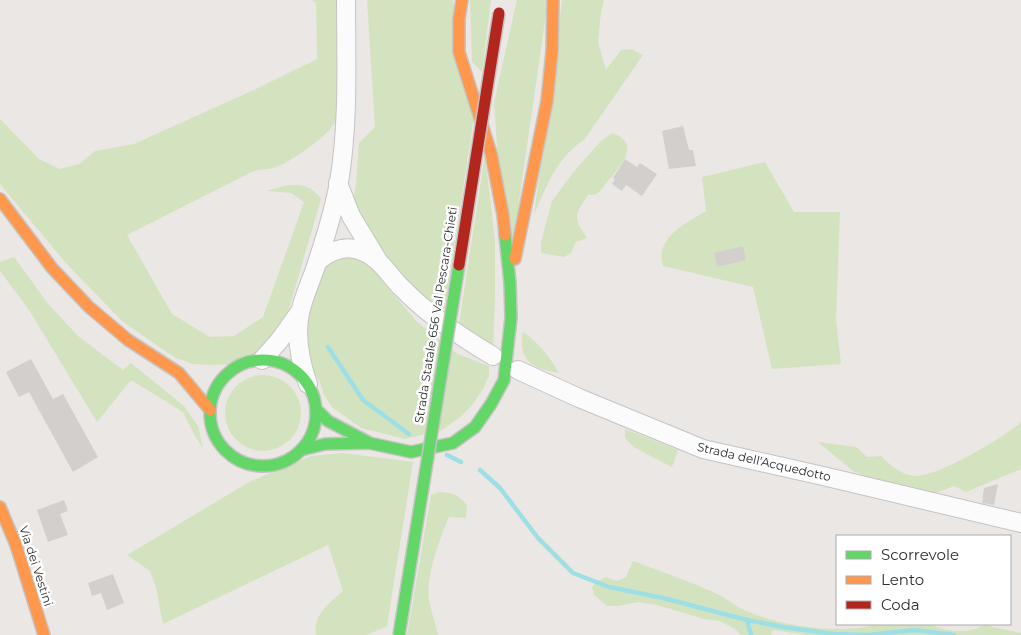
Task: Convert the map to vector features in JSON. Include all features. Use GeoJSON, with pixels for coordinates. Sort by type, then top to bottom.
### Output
{"type":"FeatureCollection","features":[{"type":"Feature","properties":{"kind":"main road"},"geometry":{"type":"LineString","coordinates":[[301,450],[325,444],[369,443],[411,452],[453,442],[475,427],[491,404],[504,380],[511,318],[510,283],[503,215],[491,154],[459,52],[459,19],[462,0]]}},
{"type":"Feature","properties":{"kind":"main road","name":"Strada Statale 656 Val Pescara-Chieti"},"geometry":{"type":"LineString","coordinates":[[399,635],[501,0]]}},
{"type":"Feature","properties":{"kind":"main road"},"geometry":{"type":"LineString","coordinates":[[510,283],[547,101],[552,43],[553,0]]}},
{"type":"Feature","properties":{"kind":"main road"},"geometry":{"type":"LineString","coordinates":[[0,199],[52,268],[89,307],[128,340],[179,374],[192,386],[210,410]]}},
{"type":"Feature","properties":{"kind":"main road"},"geometry":{"type":"LineString","coordinates":[[262,360],[280,363],[295,371],[308,384],[314,396],[316,409],[315,424],[310,438],[301,450],[286,461],[268,466],[250,464],[234,457],[221,444],[212,428],[210,410],[213,396],[219,384],[228,373],[238,366],[262,360]]}},
{"type":"Feature","properties":{"kind":"main road"},"geometry":{"type":"LineString","coordinates":[[211,376],[228,373]]}},
{"type":"Feature","properties":{"kind":"main road"},"geometry":{"type":"LineString","coordinates":[[179,374],[196,376]]}},
{"type":"Feature","properties":{"kind":"main road"},"geometry":{"type":"LineString","coordinates":[[316,409],[328,421],[369,443]]}},
{"type":"Feature","properties":{"kind":"main road","name":"Via dei Vestini"},"geometry":{"type":"LineString","coordinates":[[0,507],[16,544],[44,635]]}},
{"type":"Feature","properties":{"kind":"street"},"geometry":{"type":"LineString","coordinates":[[308,384],[300,361],[300,313],[326,236],[344,148],[347,104],[346,0]]}},
{"type":"Feature","properties":{"kind":"street"},"geometry":{"type":"LineString","coordinates":[[338,183],[351,216],[382,266]]}},
{"type":"Feature","properties":{"kind":"street"},"geometry":{"type":"LineString","coordinates":[[318,261],[327,253],[339,249],[351,248],[363,251],[374,257],[402,289],[425,310],[469,342],[493,356]]}},
{"type":"Feature","properties":{"kind":"street"},"geometry":{"type":"LineString","coordinates":[[262,360],[300,313]]}},
{"type":"Feature","properties":{"kind":"street","name":"Strada dell'Acquedotto"},"geometry":{"type":"LineString","coordinates":[[518,370],[579,398],[703,449],[1021,522]]}},
{"type":"Feature","properties":{"kind":"green space"},"geometry":{"type":"Polygon","coordinates":[[[312,0],[339,0],[339,115],[336,122],[313,145],[287,162],[273,168],[254,171],[127,235],[172,314],[210,337],[234,336],[263,317],[304,202],[291,193],[267,191],[289,185],[303,186],[315,192],[321,199],[286,319],[265,347],[254,356],[235,364],[192,364],[174,357],[122,321],[65,262],[0,184],[0,119],[39,159],[60,169],[79,164],[95,151],[134,144],[256,89],[317,59],[316,3],[312,0]]]}},
{"type":"Feature","properties":{"kind":"green space"},"geometry":{"type":"Polygon","coordinates":[[[367,0],[453,0],[475,111],[444,313],[396,272],[381,253],[353,200],[359,143],[375,127],[367,0]]]}},
{"type":"Feature","properties":{"kind":"green space"},"geometry":{"type":"Polygon","coordinates":[[[470,0],[491,0],[482,72],[472,62],[470,0]]]}},
{"type":"Feature","properties":{"kind":"green space"},"geometry":{"type":"Polygon","coordinates":[[[517,0],[548,0],[513,243],[499,173],[494,103],[517,0]]]}},
{"type":"Feature","properties":{"kind":"green space"},"geometry":{"type":"Polygon","coordinates":[[[562,0],[604,0],[598,42],[606,70],[621,50],[631,49],[643,55],[584,140],[566,155],[559,164],[548,183],[534,215],[562,0]]]}},
{"type":"Feature","properties":{"kind":"green space"},"geometry":{"type":"Polygon","coordinates":[[[612,133],[621,137],[626,142],[626,155],[619,168],[600,191],[588,195],[578,212],[577,221],[587,238],[576,242],[571,253],[564,257],[541,253],[541,242],[552,201],[575,170],[601,141],[612,133]]]}},
{"type":"Feature","properties":{"kind":"green space"},"geometry":{"type":"Polygon","coordinates":[[[485,154],[495,241],[493,348],[459,324],[485,154]]]}},
{"type":"Feature","properties":{"kind":"green space"},"geometry":{"type":"Polygon","coordinates":[[[765,162],[794,212],[840,212],[836,319],[841,364],[772,369],[753,287],[663,266],[661,256],[667,239],[681,226],[706,211],[702,177],[765,162]]]}},
{"type":"Feature","properties":{"kind":"green space"},"geometry":{"type":"Polygon","coordinates":[[[335,254],[364,259],[417,322],[458,354],[489,366],[489,376],[473,404],[459,418],[442,430],[405,439],[361,428],[332,407],[324,395],[320,382],[303,349],[309,308],[326,261],[335,254]]]}},
{"type":"Feature","properties":{"kind":"green space"},"geometry":{"type":"Polygon","coordinates":[[[14,257],[49,305],[78,336],[123,370],[131,363],[184,406],[198,426],[203,448],[183,412],[131,380],[97,422],[29,310],[0,271],[0,262],[14,257]]]}},
{"type":"Feature","properties":{"kind":"green space"},"geometry":{"type":"Polygon","coordinates":[[[523,332],[543,350],[559,373],[541,369],[529,362],[523,350],[523,332]]]}},
{"type":"Feature","properties":{"kind":"green space"},"geometry":{"type":"Polygon","coordinates":[[[263,375],[277,378],[290,386],[298,399],[301,413],[298,427],[290,440],[277,448],[263,451],[249,448],[236,440],[228,427],[225,413],[228,399],[236,386],[249,378],[263,375]]]}},
{"type":"Feature","properties":{"kind":"green space"},"geometry":{"type":"Polygon","coordinates":[[[1021,422],[1021,469],[966,492],[954,486],[936,493],[876,480],[853,471],[818,442],[856,447],[867,457],[881,456],[902,472],[917,476],[940,470],[971,455],[1001,437],[1021,422]]]}},
{"type":"Feature","properties":{"kind":"green space"},"geometry":{"type":"Polygon","coordinates":[[[625,429],[678,450],[672,467],[635,448],[625,438],[625,429]]]}},
{"type":"Feature","properties":{"kind":"green space"},"geometry":{"type":"Polygon","coordinates":[[[343,453],[413,462],[387,626],[367,635],[316,635],[317,621],[323,610],[343,591],[328,545],[163,624],[156,587],[150,571],[127,555],[251,481],[311,456],[343,453]]]}},
{"type":"Feature","properties":{"kind":"green space"},"geometry":{"type":"Polygon","coordinates":[[[439,492],[458,496],[467,505],[466,518],[449,517],[431,569],[428,591],[429,601],[438,635],[407,635],[431,495],[439,492]]]}},
{"type":"Feature","properties":{"kind":"green space"},"geometry":{"type":"Polygon","coordinates":[[[633,561],[715,593],[749,612],[795,625],[847,629],[872,625],[934,625],[946,630],[958,631],[988,625],[1021,633],[1021,635],[807,635],[773,630],[771,635],[741,635],[735,629],[720,621],[704,619],[657,605],[638,602],[607,606],[594,595],[592,587],[596,582],[606,577],[617,581],[626,577],[633,561]]]}},
{"type":"Feature","properties":{"kind":"building"},"geometry":{"type":"Polygon","coordinates":[[[683,126],[689,150],[693,150],[696,166],[669,169],[662,131],[683,126]]]}},
{"type":"Feature","properties":{"kind":"building"},"geometry":{"type":"Polygon","coordinates":[[[625,159],[637,167],[640,163],[657,174],[642,196],[626,185],[622,191],[612,184],[615,179],[613,178],[625,159]]]}},
{"type":"Feature","properties":{"kind":"building"},"geometry":{"type":"Polygon","coordinates":[[[743,246],[746,260],[717,267],[714,253],[743,246]]]}},
{"type":"Feature","properties":{"kind":"building"},"geometry":{"type":"Polygon","coordinates":[[[31,359],[53,399],[63,394],[98,457],[73,472],[29,392],[19,397],[6,372],[31,359]]]}},
{"type":"Feature","properties":{"kind":"building"},"geometry":{"type":"Polygon","coordinates":[[[998,484],[994,505],[982,503],[984,488],[998,484]]]}},
{"type":"Feature","properties":{"kind":"building"},"geometry":{"type":"Polygon","coordinates":[[[64,500],[68,511],[60,514],[68,535],[48,542],[37,510],[64,500]]]}},
{"type":"Feature","properties":{"kind":"building"},"geometry":{"type":"Polygon","coordinates":[[[113,574],[124,603],[107,610],[101,593],[92,596],[88,583],[113,574]]]}},
{"type":"Feature","properties":{"kind":"waterway"},"geometry":{"type":"LineString","coordinates":[[328,347],[363,400],[409,434]]}},
{"type":"Feature","properties":{"kind":"waterway"},"geometry":{"type":"LineString","coordinates":[[447,455],[461,462]]}},
{"type":"Feature","properties":{"kind":"waterway"},"geometry":{"type":"LineString","coordinates":[[480,470],[500,488],[538,538],[573,573],[609,587],[663,598],[747,620],[833,634],[868,635],[915,630],[954,635]]}},
{"type":"Feature","properties":{"kind":"waterway"},"geometry":{"type":"LineString","coordinates":[[747,620],[751,635]]}},
{"type":"Feature","properties":{"kind":"traffic: fast"},"geometry":{"type":"LineString","coordinates":[[301,450],[325,444],[369,443],[411,452],[453,443],[475,427],[491,404],[504,380],[511,318],[510,283],[505,235]]}},
{"type":"Feature","properties":{"kind":"traffic: fast"},"geometry":{"type":"LineString","coordinates":[[399,635],[459,265]]}},
{"type":"Feature","properties":{"kind":"traffic: fast"},"geometry":{"type":"LineString","coordinates":[[263,360],[283,364],[300,376],[312,393],[316,413],[312,433],[300,450],[283,462],[263,466],[243,462],[226,450],[214,433],[210,413],[214,393],[226,376],[243,364],[263,360]]}},
{"type":"Feature","properties":{"kind":"traffic: fast"},"geometry":{"type":"LineString","coordinates":[[316,409],[328,421],[368,442]]}},
{"type":"Feature","properties":{"kind":"traffic: slow"},"geometry":{"type":"LineString","coordinates":[[462,0],[459,19],[459,52],[491,153],[505,235]]}},
{"type":"Feature","properties":{"kind":"traffic: slow"},"geometry":{"type":"LineString","coordinates":[[515,259],[547,101],[552,51],[553,0]]}},
{"type":"Feature","properties":{"kind":"traffic: slow"},"geometry":{"type":"LineString","coordinates":[[0,199],[52,268],[89,307],[128,340],[179,373],[210,410]]}},
{"type":"Feature","properties":{"kind":"traffic: slow"},"geometry":{"type":"LineString","coordinates":[[0,507],[16,545],[44,635]]}},
{"type":"Feature","properties":{"kind":"traffic: jam"},"geometry":{"type":"LineString","coordinates":[[459,265],[499,13]]}}]}
